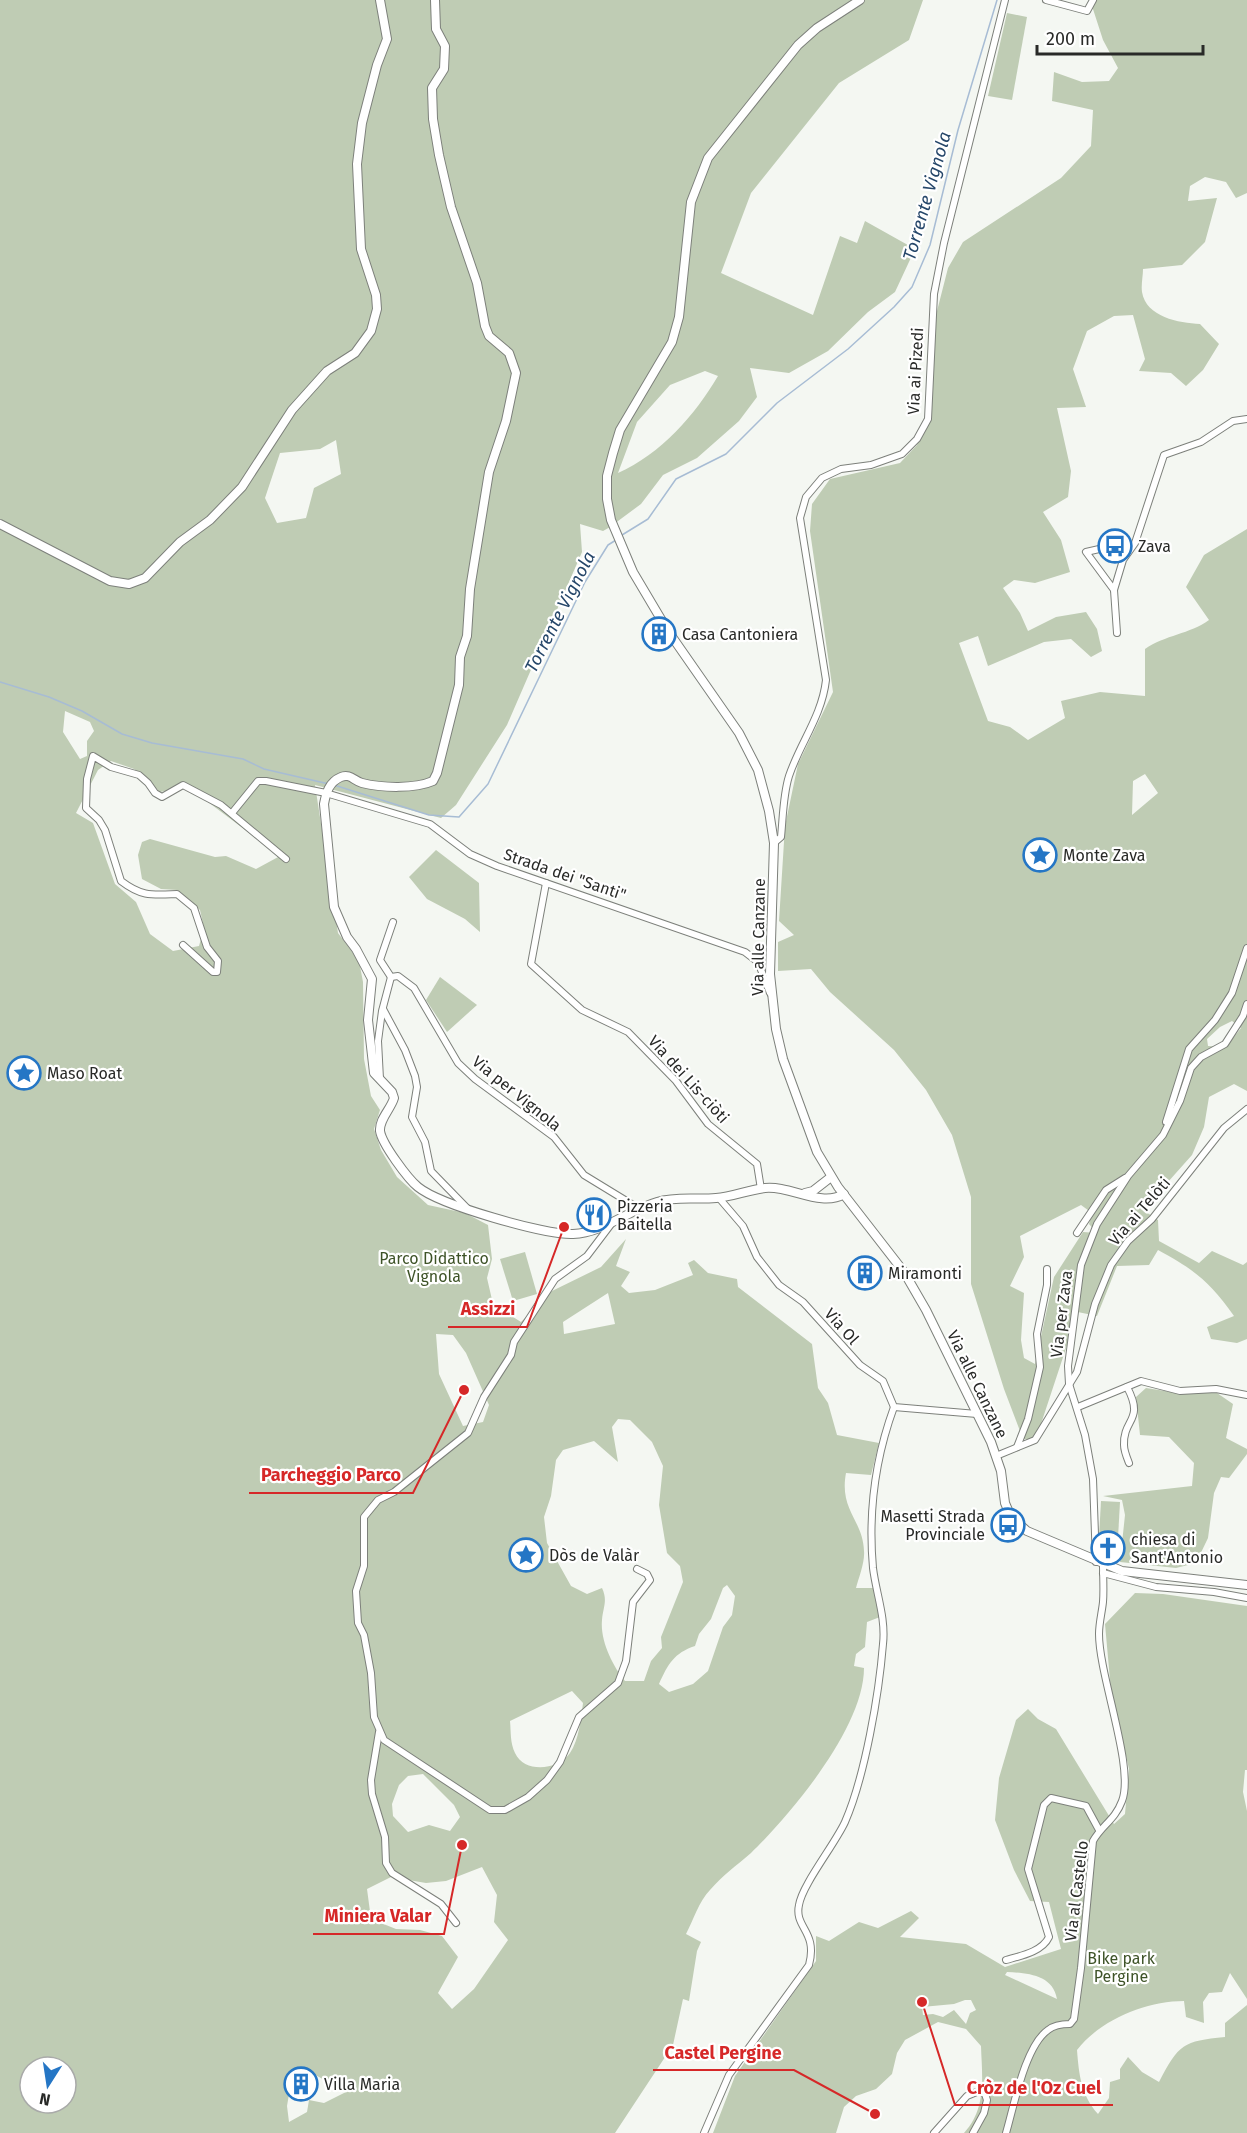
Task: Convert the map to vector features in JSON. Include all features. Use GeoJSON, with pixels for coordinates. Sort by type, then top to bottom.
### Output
{"type":"FeatureCollection","features":[{"type":"Feature","properties":{"kind":"main road","name":"Via alle Canzane"},"geometry":{"type":"LineString","coordinates":[[860,0],[817,28],[798,45],[708,158],[691,202],[679,317],[672,342],[661,366],[620,430],[613,453],[607,476],[607,499],[611,520],[621,547],[668,631],[739,733],[758,770],[769,811],[774,843],[770,974],[772,1002],[783,1059],[817,1152],[831,1177],[904,1272],[996,1456],[1005,1503],[1011,1517],[1027,1531],[1101,1566],[1145,1576],[1247,1585]]}},
{"type":"Feature","properties":{"kind":"street"},"geometry":{"type":"LineString","coordinates":[[0,524],[110,581],[129,584],[145,578],[180,542],[210,520],[242,487],[292,410],[327,371],[355,353],[371,331],[377,309],[376,295],[361,249],[357,164],[362,123],[377,65],[387,39],[380,0]]}},
{"type":"Feature","properties":{"kind":"street"},"geometry":{"type":"LineString","coordinates":[[435,0],[436,28],[445,46],[444,69],[432,88],[432,119],[439,156],[451,207],[477,283],[485,326],[489,336],[509,353],[516,373],[506,421],[489,472],[470,589],[467,636],[460,657],[459,685],[433,781],[417,785],[369,784],[360,783],[349,776],[334,782],[327,791],[324,804],[336,916],[372,979],[369,1045],[374,1073],[392,1092],[394,1098],[382,1121],[380,1132],[398,1162],[414,1183],[425,1192],[468,1209],[552,1233],[574,1234],[590,1231],[638,1208],[677,1198],[718,1198],[761,1189],[780,1188],[831,1199],[844,1194]]}},
{"type":"Feature","properties":{"kind":"street","name":"Via ai Pizedi"},"geometry":{"type":"LineString","coordinates":[[774,843],[781,837],[788,777],[814,722],[824,696],[826,680],[800,518],[807,497],[822,478],[841,470],[871,465],[902,454],[917,439],[928,419],[934,294],[944,243],[1005,0]]}},
{"type":"Feature","properties":{"kind":"street"},"geometry":{"type":"LineString","coordinates":[[1046,0],[1087,11],[1093,0]]}},
{"type":"Feature","properties":{"kind":"street"},"geometry":{"type":"LineString","coordinates":[[1117,633],[1114,590],[1126,554],[1135,543],[1164,455],[1201,442],[1233,421],[1247,418]]}},
{"type":"Feature","properties":{"kind":"street"},"geometry":{"type":"LineString","coordinates":[[1114,590],[1086,552],[1108,547],[1126,554]]}},
{"type":"Feature","properties":{"kind":"street"},"geometry":{"type":"LineString","coordinates":[[183,945],[213,972],[217,972],[218,962],[207,947],[194,908],[177,894],[156,897],[145,894],[121,881],[105,830],[99,820],[86,808],[86,785],[93,756],[111,767],[139,775],[162,797],[183,785],[209,796],[286,859]]}},
{"type":"Feature","properties":{"kind":"street","name":"Strada dei \"Santi\""},"geometry":{"type":"LineString","coordinates":[[232,813],[258,781],[327,791],[430,824],[470,854],[546,883],[745,952],[758,962],[772,1002]]}},
{"type":"Feature","properties":{"kind":"street","name":"Via dei Lis-ciòti"},"geometry":{"type":"LineString","coordinates":[[546,883],[531,964],[582,1010],[628,1032],[654,1057],[676,1081],[708,1124],[757,1164],[761,1189]]}},
{"type":"Feature","properties":{"kind":"street"},"geometry":{"type":"LineString","coordinates":[[381,1083],[377,1060],[383,1009],[392,977],[380,960],[393,922]]}},
{"type":"Feature","properties":{"kind":"street"},"geometry":{"type":"LineString","coordinates":[[1165,1128],[1189,1049],[1215,1020],[1232,993],[1247,948]]}},
{"type":"Feature","properties":{"kind":"street","name":"Via per Vignola"},"geometry":{"type":"LineString","coordinates":[[392,977],[398,976],[414,988],[458,1063],[475,1079],[554,1137],[584,1175],[638,1208]]}},
{"type":"Feature","properties":{"kind":"street"},"geometry":{"type":"LineString","coordinates":[[1165,1128],[1180,1101],[1191,1068],[1201,1057],[1225,1044],[1243,1016],[1247,1004]]}},
{"type":"Feature","properties":{"kind":"street"},"geometry":{"type":"LineString","coordinates":[[383,1009],[405,1050],[415,1076],[417,1087],[412,1117],[425,1142],[431,1171],[468,1209]]}},
{"type":"Feature","properties":{"kind":"street","name":"Via ai Telòti"},"geometry":{"type":"LineString","coordinates":[[996,1456],[1035,1440],[1077,1372],[1095,1304],[1111,1265],[1128,1240],[1152,1219],[1224,1128],[1247,1109]]}},
{"type":"Feature","properties":{"kind":"street","name":"Via per Zava"},"geometry":{"type":"LineString","coordinates":[[1069,1384],[1068,1366],[1081,1265],[1097,1224],[1128,1176],[1163,1135],[1165,1128]]}},
{"type":"Feature","properties":{"kind":"street"},"geometry":{"type":"LineString","coordinates":[[1077,1233],[1106,1190],[1128,1176]]}},
{"type":"Feature","properties":{"kind":"street"},"geometry":{"type":"LineString","coordinates":[[803,1193],[813,1191],[831,1177]]}},
{"type":"Feature","properties":{"kind":"street","name":"Via Ol"},"geometry":{"type":"LineString","coordinates":[[718,1198],[742,1226],[757,1257],[779,1285],[802,1302],[860,1365],[883,1381],[894,1407]]}},
{"type":"Feature","properties":{"kind":"street"},"geometry":{"type":"LineString","coordinates":[[615,1220],[587,1256],[555,1279],[514,1342],[511,1355],[484,1397],[468,1433],[394,1492],[378,1500],[364,1517],[362,1542],[364,1566],[356,1591],[358,1623],[364,1635],[371,1673],[374,1717],[384,1740],[490,1810],[506,1810],[519,1803],[548,1780],[560,1762],[579,1717],[618,1683],[626,1661],[633,1602],[650,1580],[648,1574],[636,1569]]}},
{"type":"Feature","properties":{"kind":"street"},"geometry":{"type":"LineString","coordinates":[[1017,1447],[1028,1419],[1040,1367],[1037,1334],[1047,1285],[1047,1269]]}},
{"type":"Feature","properties":{"kind":"street"},"geometry":{"type":"LineString","coordinates":[[1078,1407],[1141,1381],[1180,1391],[1216,1389],[1247,1395]]}},
{"type":"Feature","properties":{"kind":"street","name":"Via al Castello"},"geometry":{"type":"LineString","coordinates":[[1006,2133],[1029,2059],[1041,2037],[1048,2029],[1070,2024],[1074,2019],[1093,1841],[1099,1830],[1110,1824],[1123,1799],[1122,1757],[1102,1665],[1099,1633],[1101,1566],[1093,1479],[1078,1407],[1069,1384]]}},
{"type":"Feature","properties":{"kind":"street"},"geometry":{"type":"LineString","coordinates":[[1127,1387],[1134,1400],[1136,1411],[1125,1436],[1124,1447],[1129,1463]]}},
{"type":"Feature","properties":{"kind":"street"},"geometry":{"type":"LineString","coordinates":[[704,2133],[729,2075],[809,1965],[813,1950],[812,1941],[801,1922],[798,1905],[845,1822],[857,1791],[884,1641],[880,1600],[873,1567],[872,1492],[876,1469],[894,1407],[977,1414]]}},
{"type":"Feature","properties":{"kind":"street"},"geometry":{"type":"LineString","coordinates":[[1101,1566],[1156,1587],[1214,1592],[1247,1598]]}},
{"type":"Feature","properties":{"kind":"street"},"geometry":{"type":"LineString","coordinates":[[380,1730],[371,1780],[372,1794],[385,1837],[386,1863],[392,1873],[441,1904],[456,1923]]}},
{"type":"Feature","properties":{"kind":"street"},"geometry":{"type":"LineString","coordinates":[[1006,1959],[1027,1954],[1047,1942],[1049,1937],[1028,1869],[1044,1806],[1051,1798],[1086,1806],[1099,1830]]}},
{"type":"Feature","properties":{"kind":"street"},"geometry":{"type":"LineString","coordinates":[[934,2133],[967,2096],[979,2091],[986,2094],[987,2100],[973,2133]]}},
{"type":"Feature","properties":{"kind":"green space","name":"Parco Didattico Vignola"},"geometry":{"type":"Polygon","coordinates":[[[0,0],[857,0],[816,27],[696,179],[677,317],[671,341],[628,411],[605,476],[612,526],[603,531],[580,524],[582,552],[507,725],[456,805],[441,818],[315,785],[338,933],[359,961],[363,982],[364,1059],[371,1096],[380,1110],[374,1129],[381,1150],[397,1177],[428,1205],[465,1213],[488,1225],[492,1259],[487,1278],[493,1304],[521,1322],[552,1291],[601,1267],[626,1239],[616,1266],[630,1272],[621,1286],[629,1293],[655,1290],[693,1275],[688,1263],[694,1260],[708,1273],[737,1279],[738,1287],[812,1344],[818,1388],[828,1403],[837,1435],[879,1443],[871,1475],[846,1473],[848,1506],[860,1531],[864,1551],[863,1565],[856,1588],[876,1588],[880,1617],[867,1622],[865,1647],[856,1654],[854,1666],[864,1668],[861,1691],[852,1716],[823,1768],[786,1816],[751,1853],[720,1880],[706,1895],[696,1911],[686,1934],[701,1942],[697,1951],[689,2001],[683,1999],[673,2045],[615,2133],[0,2133],[0,0]],[[336,440],[320,449],[280,453],[265,498],[277,523],[306,518],[314,488],[341,474],[336,440]],[[65,711],[63,732],[80,759],[87,756],[87,741],[94,731],[90,722],[65,711]],[[111,761],[98,770],[76,813],[93,823],[115,884],[136,902],[150,934],[173,951],[199,946],[204,928],[200,910],[177,890],[161,889],[142,879],[138,855],[142,842],[150,839],[215,857],[226,856],[256,869],[280,856],[188,787],[160,792],[134,769],[111,761]],[[608,1293],[563,1322],[564,1334],[615,1324],[608,1293]],[[436,1334],[439,1374],[463,1426],[483,1422],[489,1405],[466,1353],[453,1335],[436,1334]],[[618,1419],[612,1427],[618,1462],[594,1441],[563,1450],[556,1460],[551,1496],[544,1517],[547,1543],[571,1586],[587,1594],[602,1588],[605,1600],[602,1628],[608,1653],[625,1681],[644,1681],[651,1661],[662,1648],[661,1637],[683,1582],[680,1566],[667,1553],[659,1505],[663,1466],[652,1442],[630,1420],[618,1419]],[[727,1585],[723,1588],[711,1619],[699,1634],[695,1646],[672,1660],[665,1671],[659,1684],[669,1692],[693,1684],[708,1671],[723,1627],[732,1615],[735,1596],[727,1585]],[[572,1691],[510,1721],[513,1749],[520,1760],[534,1767],[550,1766],[565,1759],[573,1748],[583,1703],[572,1691]],[[423,1774],[408,1776],[399,1785],[392,1804],[393,1816],[408,1832],[429,1825],[450,1831],[460,1817],[454,1805],[423,1774]],[[482,1867],[446,1881],[426,1883],[391,1877],[367,1889],[371,1919],[396,1929],[420,1930],[442,1936],[458,1957],[438,1993],[452,2009],[474,1989],[508,1940],[494,1922],[497,1895],[482,1867]],[[293,2070],[287,2106],[289,2122],[307,2112],[309,2100],[324,2103],[346,2092],[310,2072],[293,2070]]]}},
{"type":"Feature","properties":{"kind":"green space"},"geometry":{"type":"Polygon","coordinates":[[[862,0],[923,0],[909,40],[839,83],[751,193],[721,273],[813,315],[840,236],[857,243],[865,221],[915,249],[895,292],[868,312],[828,351],[789,373],[750,368],[757,397],[739,421],[697,458],[663,475],[641,504],[614,524],[608,477],[621,431],[674,342],[693,202],[710,159],[799,46],[862,0]],[[705,371],[670,385],[637,422],[618,473],[649,455],[676,432],[699,405],[718,376],[705,371]]]}},
{"type":"Feature","properties":{"kind":"green space"},"geometry":{"type":"Polygon","coordinates":[[[1095,0],[1247,0],[1247,193],[1236,198],[1226,182],[1205,177],[1190,186],[1188,201],[1217,198],[1205,242],[1182,265],[1143,269],[1142,292],[1150,307],[1173,320],[1200,324],[1219,344],[1203,370],[1186,386],[1171,373],[1139,371],[1145,359],[1133,315],[1114,316],[1087,331],[1073,369],[1086,407],[1057,408],[1071,471],[1068,497],[1043,512],[1061,540],[1070,572],[1035,583],[1014,580],[1003,588],[1020,613],[1028,631],[1056,617],[1086,612],[1097,629],[1102,651],[1091,657],[1071,639],[1044,642],[988,666],[978,636],[959,643],[988,721],[1010,727],[1028,740],[1065,718],[1061,701],[1100,692],[1145,696],[1145,649],[1209,620],[1186,587],[1204,555],[1247,529],[1247,1091],[1234,1084],[1209,1097],[1204,1127],[1192,1155],[1143,1210],[1158,1220],[1159,1241],[1199,1263],[1212,1251],[1243,1265],[1247,1262],[1247,1339],[1237,1343],[1211,1339],[1207,1327],[1234,1316],[1209,1285],[1171,1257],[1158,1250],[1149,1265],[1117,1266],[1097,1316],[1073,1311],[1072,1330],[1036,1439],[1023,1439],[1004,1389],[971,1284],[971,1197],[952,1135],[926,1090],[894,1050],[830,992],[811,969],[778,971],[778,942],[794,935],[779,921],[785,826],[798,764],[833,692],[810,531],[812,504],[830,479],[900,463],[917,445],[930,407],[936,315],[948,268],[963,242],[1061,178],[1091,146],[1093,110],[1052,101],[1054,72],[1082,82],[1109,81],[1118,68],[1103,40],[1092,6],[1095,0]],[[1145,774],[1133,781],[1132,815],[1158,793],[1145,774]],[[1232,1021],[1220,1027],[1207,1039],[1208,1046],[1226,1047],[1241,1028],[1232,1021]],[[1081,1205],[1020,1236],[1024,1257],[1010,1286],[1024,1293],[1021,1340],[1024,1358],[1035,1364],[1054,1277],[1083,1232],[1097,1233],[1089,1224],[1092,1213],[1081,1205]]]}},
{"type":"Feature","properties":{"kind":"green space"},"geometry":{"type":"Polygon","coordinates":[[[1007,13],[1027,17],[1012,100],[988,96],[1007,13]]]}},
{"type":"Feature","properties":{"kind":"green space"},"geometry":{"type":"Polygon","coordinates":[[[436,850],[479,883],[480,932],[465,919],[427,899],[409,877],[436,850]]]}},
{"type":"Feature","properties":{"kind":"green space"},"geometry":{"type":"Polygon","coordinates":[[[440,977],[477,1005],[447,1032],[426,1000],[440,977]]]}},
{"type":"Feature","properties":{"kind":"green space"},"geometry":{"type":"Polygon","coordinates":[[[525,1252],[537,1294],[513,1301],[500,1259],[525,1252]]]}},
{"type":"Feature","properties":{"kind":"green space"},"geometry":{"type":"Polygon","coordinates":[[[1146,1388],[1178,1393],[1217,1393],[1233,1404],[1226,1438],[1247,1449],[1247,1454],[1229,1478],[1221,1477],[1214,1493],[1208,1538],[1196,1563],[1176,1568],[1120,1562],[1125,1515],[1122,1500],[1103,1496],[1192,1486],[1194,1463],[1169,1437],[1140,1435],[1136,1397],[1146,1388]]]}},
{"type":"Feature","properties":{"kind":"green space"},"geometry":{"type":"Polygon","coordinates":[[[1101,1501],[1120,1502],[1118,1538],[1099,1537],[1101,1501]]]}},
{"type":"Feature","properties":{"kind":"green space","name":"Bike park Pergine"},"geometry":{"type":"Polygon","coordinates":[[[1135,1593],[1163,1594],[1247,1606],[1247,1770],[1245,1770],[1243,1792],[1247,1811],[1247,1999],[1230,1973],[1222,1992],[1209,1993],[1203,2002],[1204,2023],[1186,2017],[1184,2001],[1154,2004],[1111,2021],[1087,2039],[1077,2050],[1084,2092],[1098,2114],[1109,2098],[1110,2082],[1120,2079],[1120,2069],[1128,2057],[1142,2072],[1159,2082],[1178,2052],[1200,2040],[1225,2037],[1225,2023],[1247,2005],[1247,2133],[964,2133],[980,2103],[981,2046],[966,2029],[938,2022],[905,2040],[897,2053],[892,2074],[876,2089],[856,2096],[844,2107],[836,2133],[713,2133],[735,2076],[816,1961],[816,1936],[829,1941],[859,1922],[878,1928],[911,1911],[919,1918],[900,1937],[966,1944],[1005,1967],[1061,1949],[1049,1902],[1030,1901],[1014,1870],[995,1820],[999,1778],[1016,1720],[1028,1709],[1038,1719],[1056,1729],[1114,1824],[1125,1814],[1129,1769],[1111,1691],[1105,1624],[1135,1593]],[[1007,1972],[1005,1975],[1057,1999],[1055,1991],[1045,1980],[1023,1973],[1007,1972]],[[971,2000],[954,2004],[922,2007],[923,2015],[933,2014],[943,2017],[954,2010],[966,2024],[970,2013],[976,2010],[971,2000]]]}},
{"type":"Feature","properties":{"kind":"waterway","name":"Torrente Vignola"},"geometry":{"type":"LineString","coordinates":[[622,535],[648,519],[676,479],[726,454],[777,403],[848,349],[894,307],[912,287],[930,245],[958,130],[997,0]]}},
{"type":"Feature","properties":{"kind":"waterway","name":"Torrente Vignola"},"geometry":{"type":"LineString","coordinates":[[334,785],[429,815],[459,817],[488,784],[585,582],[608,545],[616,540]]}},
{"type":"Feature","properties":{"kind":"waterway","name":"Torrente Vignola"},"geometry":{"type":"LineString","coordinates":[[0,682],[49,697],[82,711],[122,734],[152,743],[243,759],[264,769],[329,784]]}},
{"type":"Feature","properties":{"kind":"place","name":"Zava"},"geometry":{"type":"Point","coordinates":[1115,546]}},
{"type":"Feature","properties":{"kind":"place","name":"Casa Cantoniera"},"geometry":{"type":"Point","coordinates":[659,634]}},
{"type":"Feature","properties":{"kind":"place","name":"Monte Zava"},"geometry":{"type":"Point","coordinates":[1040,855]}},
{"type":"Feature","properties":{"kind":"place","name":"Maso Roat"},"geometry":{"type":"Point","coordinates":[24,1073]}},
{"type":"Feature","properties":{"kind":"place","name":"Pizzeria Baitella"},"geometry":{"type":"Point","coordinates":[594,1215]}},
{"type":"Feature","properties":{"kind":"place","name":"Assizzi"},"geometry":{"type":"Point","coordinates":[564,1227]}},
{"type":"Feature","properties":{"kind":"place","name":"Miramonti"},"geometry":{"type":"Point","coordinates":[865,1273]}},
{"type":"Feature","properties":{"kind":"place","name":"Parcheggio Parco"},"geometry":{"type":"Point","coordinates":[464,1390]}},
{"type":"Feature","properties":{"kind":"place","name":"Masetti Strada Provinciale"},"geometry":{"type":"Point","coordinates":[1008,1525]}},
{"type":"Feature","properties":{"kind":"place","name":"chiesa di Sant'Antonio"},"geometry":{"type":"Point","coordinates":[1108,1548]}},
{"type":"Feature","properties":{"kind":"place","name":"Dòs de Valàr"},"geometry":{"type":"Point","coordinates":[526,1555]}},
{"type":"Feature","properties":{"kind":"place","name":"Miniera Valar"},"geometry":{"type":"Point","coordinates":[462,1845]}},
{"type":"Feature","properties":{"kind":"place","name":"Cròz de l'Oz Cuel"},"geometry":{"type":"Point","coordinates":[922,2002]}},
{"type":"Feature","properties":{"kind":"place","name":"Villa Maria"},"geometry":{"type":"Point","coordinates":[301,2084]}},
{"type":"Feature","properties":{"kind":"place","name":"Castel Pergine"},"geometry":{"type":"Point","coordinates":[875,2114]}}]}
